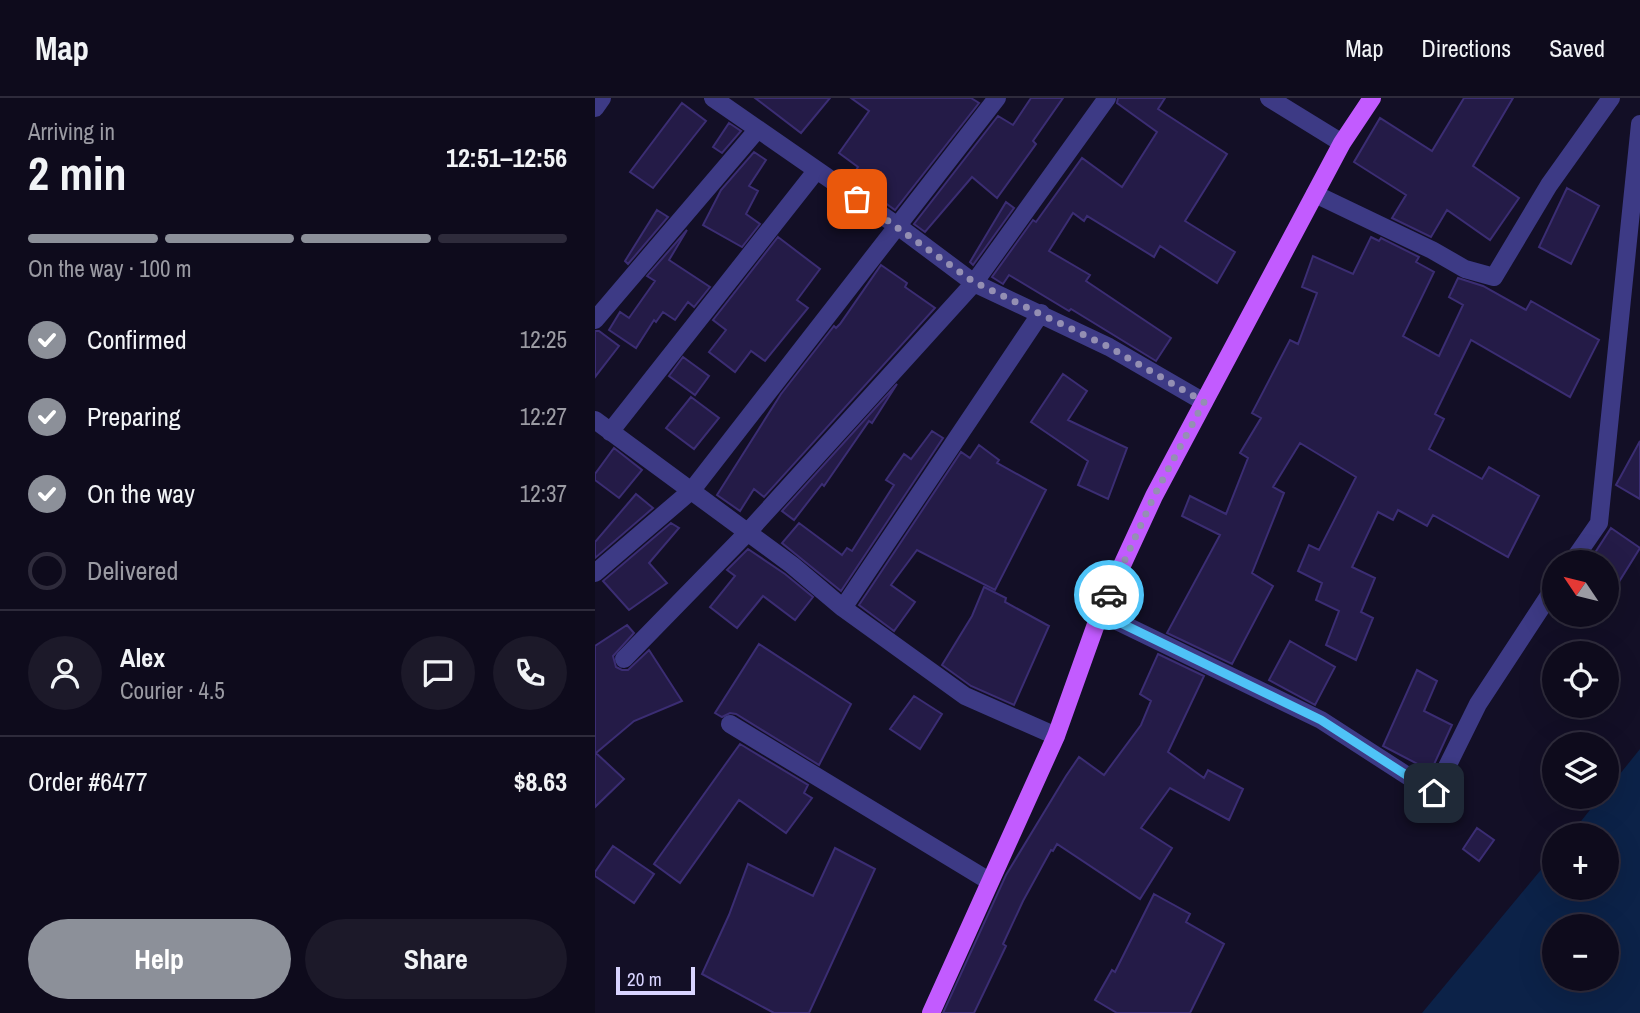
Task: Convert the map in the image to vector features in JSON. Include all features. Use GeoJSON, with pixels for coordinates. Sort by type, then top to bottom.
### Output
{"type":"FeatureCollection","features":[{"type":"Feature","properties":{"kind":"main road"},"geometry":{"type":"LineString","coordinates":[[931,1013],[1056,736],[1100,613],[1154,496],[1342,143],[1372,98]]}},
{"type":"Feature","properties":{"kind":"street"},"geometry":{"type":"LineString","coordinates":[[595,107],[602,98]]}},
{"type":"Feature","properties":{"kind":"street"},"geometry":{"type":"LineString","coordinates":[[713,98],[974,282],[1109,347],[1204,402]]}},
{"type":"Feature","properties":{"kind":"street"},"geometry":{"type":"LineString","coordinates":[[595,573],[692,491],[997,98]]}},
{"type":"Feature","properties":{"kind":"street"},"geometry":{"type":"LineString","coordinates":[[624,659],[747,533],[974,282],[1107,98]]}},
{"type":"Feature","properties":{"kind":"street"},"geometry":{"type":"LineString","coordinates":[[1269,98],[1342,143]]}},
{"type":"Feature","properties":{"kind":"street"},"geometry":{"type":"LineString","coordinates":[[1315,194],[1432,250],[1465,269],[1494,277],[1549,185],[1611,98]]}},
{"type":"Feature","properties":{"kind":"street"},"geometry":{"type":"LineString","coordinates":[[1580,550],[1599,523],[1640,124]]}},
{"type":"Feature","properties":{"kind":"street"},"geometry":{"type":"LineString","coordinates":[[595,320],[758,128]]}},
{"type":"Feature","properties":{"kind":"street"},"geometry":{"type":"LineString","coordinates":[[610,432],[816,170]]}},
{"type":"Feature","properties":{"kind":"street"},"geometry":{"type":"LineString","coordinates":[[842,608],[1041,313]]}},
{"type":"Feature","properties":{"kind":"street"},"geometry":{"type":"LineString","coordinates":[[595,420],[792,565],[842,608],[965,695],[1056,736]]}},
{"type":"Feature","properties":{"kind":"street"},"geometry":{"type":"LineString","coordinates":[[1100,613],[1321,720],[1434,793],[1478,704],[1542,606]]}},
{"type":"Feature","properties":{"kind":"street"},"geometry":{"type":"LineString","coordinates":[[730,724],[989,881]]}},
{"type":"Feature","properties":{"kind":"water"},"geometry":{"type":"Polygon","coordinates":[[[1640,749],[1640,1013],[1422,1013],[1542,868],[1542,900],[1619,900],[1619,823],[1580,823],[1591,809],[1619,809],[1619,775],[1640,749]]]}},
{"type":"Feature","properties":{"kind":"building"},"geometry":{"type":"Polygon","coordinates":[[[755,98],[830,98],[801,133],[755,98]]]}},
{"type":"Feature","properties":{"kind":"building"},"geometry":{"type":"Polygon","coordinates":[[[851,98],[971,98],[979,103],[895,210],[851,178],[858,167],[839,153],[869,111],[851,98]]]}},
{"type":"Feature","properties":{"kind":"building"},"geometry":{"type":"Polygon","coordinates":[[[1031,98],[1063,98],[1033,141],[1036,144],[997,198],[972,177],[925,232],[914,224],[998,116],[1013,125],[1031,98]]]}},
{"type":"Feature","properties":{"kind":"building"},"geometry":{"type":"Polygon","coordinates":[[[1118,98],[1165,98],[1158,109],[1227,154],[1185,221],[1235,252],[1217,283],[1160,246],[1154,257],[1087,216],[1084,221],[1073,213],[1049,251],[1090,275],[1086,281],[1171,338],[1156,361],[1009,275],[1003,284],[992,277],[1082,158],[1122,187],[1157,132],[1117,103],[1118,98]]]}},
{"type":"Feature","properties":{"kind":"building"},"geometry":{"type":"Polygon","coordinates":[[[1464,98],[1513,98],[1473,166],[1519,198],[1490,240],[1447,210],[1431,237],[1392,218],[1406,195],[1354,162],[1380,118],[1432,151],[1464,98]]]}},
{"type":"Feature","properties":{"kind":"building"},"geometry":{"type":"Polygon","coordinates":[[[682,103],[706,121],[653,188],[630,172],[682,103]]]}},
{"type":"Feature","properties":{"kind":"building"},"geometry":{"type":"Polygon","coordinates":[[[729,123],[741,131],[722,153],[713,147],[729,123]]]}},
{"type":"Feature","properties":{"kind":"building"},"geometry":{"type":"Polygon","coordinates":[[[754,152],[766,160],[749,186],[758,191],[746,214],[760,224],[742,247],[703,225],[721,190],[754,152]]]}},
{"type":"Feature","properties":{"kind":"building"},"geometry":{"type":"Polygon","coordinates":[[[1567,188],[1599,206],[1571,264],[1539,247],[1567,188]]]}},
{"type":"Feature","properties":{"kind":"building"},"geometry":{"type":"Polygon","coordinates":[[[1006,202],[1014,208],[973,265],[970,262],[1006,202]]]}},
{"type":"Feature","properties":{"kind":"building"},"geometry":{"type":"Polygon","coordinates":[[[657,210],[668,217],[628,264],[625,261],[657,210]]]}},
{"type":"Feature","properties":{"kind":"building"},"geometry":{"type":"Polygon","coordinates":[[[687,230],[669,260],[710,287],[694,307],[688,302],[675,320],[663,312],[656,322],[654,320],[636,348],[609,330],[620,312],[629,318],[655,281],[647,276],[687,230]]]}},
{"type":"Feature","properties":{"kind":"building"},"geometry":{"type":"Polygon","coordinates":[[[778,237],[820,269],[797,300],[808,308],[765,361],[751,351],[735,372],[709,352],[726,330],[713,320],[778,237]]]}},
{"type":"Feature","properties":{"kind":"building"},"geometry":{"type":"Polygon","coordinates":[[[1371,237],[1379,241],[1381,238],[1419,257],[1416,262],[1434,272],[1403,336],[1439,356],[1463,305],[1449,297],[1458,278],[1483,286],[1526,310],[1531,301],[1599,340],[1570,397],[1471,340],[1435,414],[1444,419],[1429,449],[1482,479],[1489,467],[1539,496],[1508,557],[1433,515],[1427,526],[1398,510],[1393,520],[1378,512],[1352,567],[1375,578],[1361,612],[1373,618],[1356,660],[1326,645],[1339,611],[1316,600],[1322,583],[1298,571],[1309,545],[1319,550],[1356,477],[1300,443],[1273,487],[1284,493],[1252,573],[1273,586],[1232,664],[1167,633],[1220,535],[1182,516],[1190,496],[1226,514],[1248,458],[1240,453],[1261,418],[1252,413],[1290,340],[1298,344],[1317,293],[1302,287],[1313,256],[1353,274],[1371,237]]]}},
{"type":"Feature","properties":{"kind":"building"},"geometry":{"type":"Polygon","coordinates":[[[881,265],[907,283],[905,287],[935,308],[764,497],[754,489],[740,511],[717,495],[781,394],[834,326],[836,328],[840,324],[881,265]]]}},
{"type":"Feature","properties":{"kind":"building"},"geometry":{"type":"Polygon","coordinates":[[[595,331],[599,331],[619,346],[595,377],[595,331]]]}},
{"type":"Feature","properties":{"kind":"building"},"geometry":{"type":"Polygon","coordinates":[[[683,357],[709,376],[695,395],[669,376],[683,357]]]}},
{"type":"Feature","properties":{"kind":"building"},"geometry":{"type":"Polygon","coordinates":[[[1063,374],[1087,391],[1068,420],[1127,448],[1108,499],[1078,485],[1088,461],[1031,422],[1063,374]]]}},
{"type":"Feature","properties":{"kind":"building"},"geometry":{"type":"Polygon","coordinates":[[[897,384],[872,423],[869,421],[824,486],[822,484],[794,520],[782,511],[897,384]]]}},
{"type":"Feature","properties":{"kind":"building"},"geometry":{"type":"Polygon","coordinates":[[[691,397],[719,418],[694,449],[666,428],[691,397]]]}},
{"type":"Feature","properties":{"kind":"building"},"geometry":{"type":"Polygon","coordinates":[[[932,431],[943,438],[841,591],[782,543],[799,523],[842,555],[847,548],[852,551],[894,485],[886,480],[904,454],[911,459],[932,431]]]}},
{"type":"Feature","properties":{"kind":"building"},"geometry":{"type":"Polygon","coordinates":[[[1640,441],[1640,499],[1616,485],[1640,441]]]}},
{"type":"Feature","properties":{"kind":"building"},"geometry":{"type":"Polygon","coordinates":[[[979,445],[999,460],[997,463],[1046,490],[995,590],[917,550],[891,585],[915,602],[894,631],[859,605],[961,452],[970,458],[979,445]]]}},
{"type":"Feature","properties":{"kind":"building"},"geometry":{"type":"Polygon","coordinates":[[[614,448],[642,470],[619,498],[595,480],[595,474],[614,448]]]}},
{"type":"Feature","properties":{"kind":"building"},"geometry":{"type":"Polygon","coordinates":[[[636,494],[653,508],[595,558],[595,542],[636,494]]]}},
{"type":"Feature","properties":{"kind":"building"},"geometry":{"type":"Polygon","coordinates":[[[671,523],[679,528],[649,563],[667,583],[629,610],[603,581],[671,523]]]}},
{"type":"Feature","properties":{"kind":"building"},"geometry":{"type":"Polygon","coordinates":[[[1611,528],[1640,548],[1619,582],[1619,550],[1597,550],[1611,528]]]}},
{"type":"Feature","properties":{"kind":"building"},"geometry":{"type":"Polygon","coordinates":[[[748,549],[813,597],[795,620],[763,596],[737,628],[710,607],[735,576],[727,570],[748,549]]]}},
{"type":"Feature","properties":{"kind":"building"},"geometry":{"type":"Polygon","coordinates":[[[984,587],[1049,626],[1014,705],[971,686],[942,665],[972,616],[984,587]]]}},
{"type":"Feature","properties":{"kind":"building"},"geometry":{"type":"Polygon","coordinates":[[[627,625],[634,633],[613,656],[616,667],[628,670],[649,650],[682,701],[634,721],[596,753],[624,779],[595,807],[595,646],[627,625]]]}},
{"type":"Feature","properties":{"kind":"building"},"geometry":{"type":"Polygon","coordinates":[[[1290,641],[1335,667],[1315,705],[1269,680],[1290,641]]]}},
{"type":"Feature","properties":{"kind":"building"},"geometry":{"type":"Polygon","coordinates":[[[759,644],[851,704],[819,765],[736,714],[730,713],[722,717],[715,713],[759,644]]]}},
{"type":"Feature","properties":{"kind":"building"},"geometry":{"type":"Polygon","coordinates":[[[1158,654],[1204,676],[1168,752],[1204,778],[1208,770],[1243,789],[1229,820],[1170,788],[1141,828],[1172,848],[1140,899],[1057,844],[1023,901],[1003,944],[1006,946],[974,1013],[943,1013],[1006,875],[1079,757],[1104,775],[1141,725],[1151,701],[1140,694],[1158,654]]]}},
{"type":"Feature","properties":{"kind":"building"},"geometry":{"type":"Polygon","coordinates":[[[1417,670],[1437,681],[1424,711],[1452,725],[1431,771],[1383,746],[1417,670]]]}},
{"type":"Feature","properties":{"kind":"building"},"geometry":{"type":"Polygon","coordinates":[[[914,696],[942,714],[920,749],[890,729],[914,696]]]}},
{"type":"Feature","properties":{"kind":"building"},"geometry":{"type":"Polygon","coordinates":[[[740,744],[808,785],[804,793],[812,798],[786,833],[739,800],[680,883],[654,864],[740,744]]]}},
{"type":"Feature","properties":{"kind":"building"},"geometry":{"type":"Polygon","coordinates":[[[1477,828],[1494,840],[1479,861],[1463,849],[1477,828]]]}},
{"type":"Feature","properties":{"kind":"building"},"geometry":{"type":"Polygon","coordinates":[[[613,846],[654,874],[634,903],[595,876],[613,846]]]}},
{"type":"Feature","properties":{"kind":"building"},"geometry":{"type":"Polygon","coordinates":[[[835,848],[875,869],[809,1013],[774,1013],[702,974],[729,915],[748,864],[813,896],[835,848]]]}},
{"type":"Feature","properties":{"kind":"building"},"geometry":{"type":"Polygon","coordinates":[[[1154,894],[1190,914],[1186,922],[1224,944],[1190,1013],[1117,1013],[1095,1000],[1112,970],[1115,972],[1154,894]]]}},
{"type":"Feature","properties":{"kind":"way so far"},"geometry":{"type":"LineString","coordinates":[[857,199],[974,282],[1109,347],[1204,402],[1154,496],[1109,595]]}},
{"type":"Feature","properties":{"kind":"route"},"geometry":{"type":"LineString","coordinates":[[1109,595],[1100,613],[1321,720],[1434,793]]}}]}
